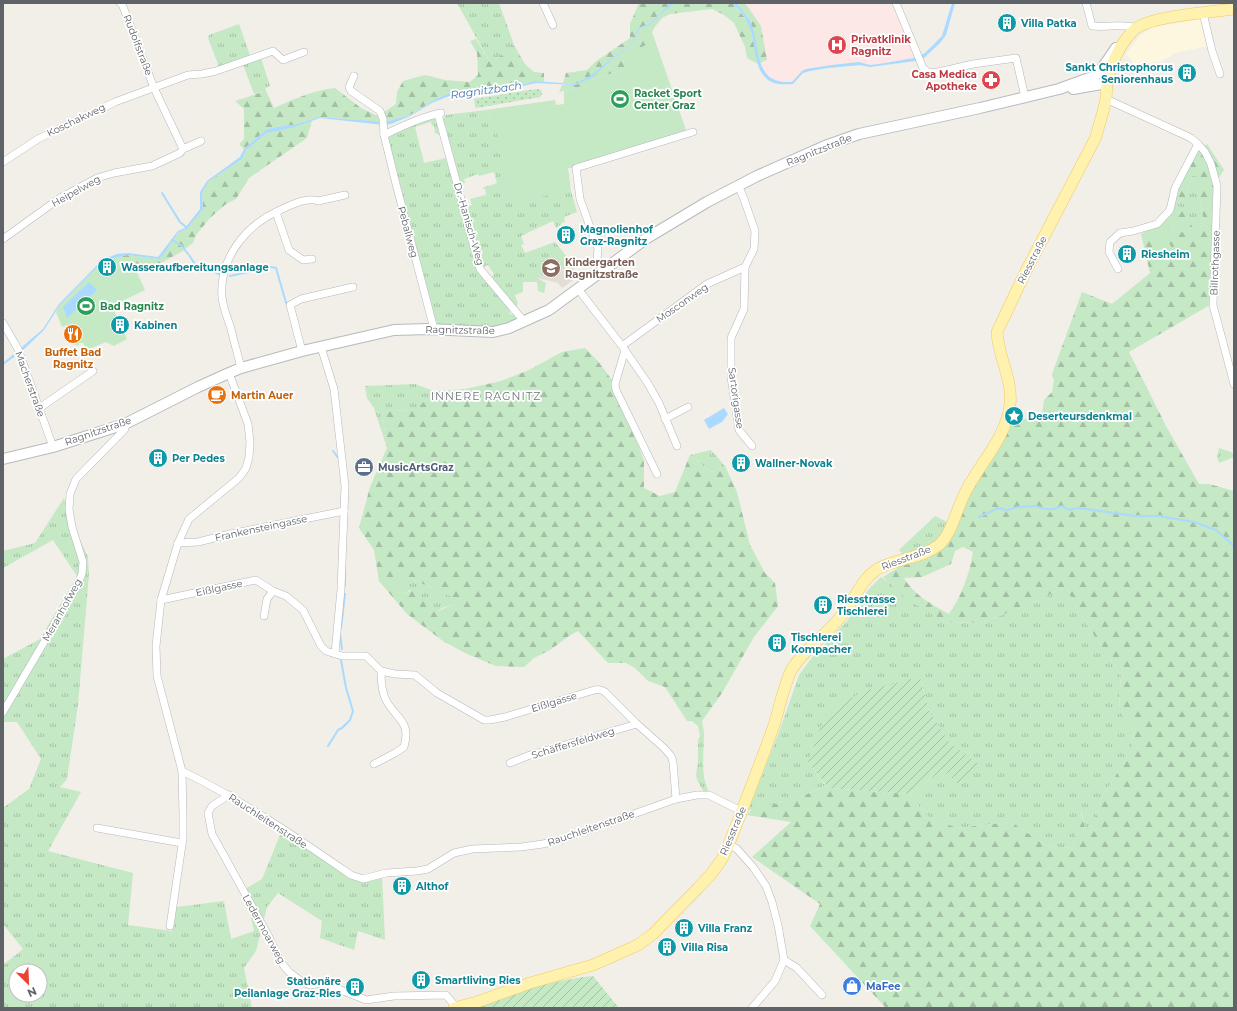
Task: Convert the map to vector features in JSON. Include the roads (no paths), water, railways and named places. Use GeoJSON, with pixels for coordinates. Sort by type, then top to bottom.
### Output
{"type":"FeatureCollection","features":[{"type":"Feature","properties":{"kind":"main road","name":"Riesstraße"},"geometry":{"type":"LineString","coordinates":[[455,1008],[477,1002],[530,983],[593,965],[638,945],[653,934],[698,888],[715,868],[730,844],[741,811],[774,727],[792,670],[806,652],[840,618],[872,573],[887,564],[931,550],[940,544],[950,527],[964,495],[1008,418],[1011,395],[1010,384],[998,343],[997,332],[1026,271],[1093,143],[1106,99],[1107,81],[1113,64],[1124,42],[1136,28],[1147,23],[1162,19],[1234,9]]}},
{"type":"Feature","properties":{"kind":"main road"},"geometry":{"type":"LineString","coordinates":[[1095,76],[1117,46],[1124,42]]}},
{"type":"Feature","properties":{"kind":"main road"},"geometry":{"type":"LineString","coordinates":[[1095,76],[1103,76],[1107,81]]}},
{"type":"Feature","properties":{"kind":"main road","name":"Ragnitzstraße"},"geometry":{"type":"LineString","coordinates":[[3,459],[53,447],[125,424],[198,386],[229,373],[302,351],[386,331],[434,329],[493,332],[524,323],[549,310],[603,269],[653,235],[707,202],[738,185],[825,146],[859,134],[1059,89],[1095,76]]}},
{"type":"Feature","properties":{"kind":"main road","name":"Ragnitzstraße"},"geometry":{"type":"LineString","coordinates":[[1059,89],[1074,89],[1107,81]]}},
{"type":"Feature","properties":{"kind":"street","name":"Rudolfstraße"},"geometry":{"type":"LineString","coordinates":[[120,3],[122,4],[154,88]]}},
{"type":"Feature","properties":{"kind":"street"},"geometry":{"type":"LineString","coordinates":[[543,3],[553,25]]}},
{"type":"Feature","properties":{"kind":"street"},"geometry":{"type":"LineString","coordinates":[[896,3],[923,68],[928,72],[934,73],[973,64],[1016,58],[1025,97]]}},
{"type":"Feature","properties":{"kind":"street"},"geometry":{"type":"LineString","coordinates":[[1086,3],[1092,26],[1100,27],[1128,25],[1136,28]]}},
{"type":"Feature","properties":{"kind":"street"},"geometry":{"type":"LineString","coordinates":[[1203,14],[1212,51],[1220,74]]}},
{"type":"Feature","properties":{"kind":"street","name":"Koschakweg"},"geometry":{"type":"LineString","coordinates":[[3,162],[38,139],[114,102],[188,75],[202,74],[273,51],[283,60],[304,52]]}},
{"type":"Feature","properties":{"kind":"street","name":"Peballweg"},"geometry":{"type":"LineString","coordinates":[[354,76],[349,87],[351,91],[380,111],[384,135],[434,329]]}},
{"type":"Feature","properties":{"kind":"street"},"geometry":{"type":"LineString","coordinates":[[154,88],[183,149]]}},
{"type":"Feature","properties":{"kind":"street","name":"Billrothgasse"},"geometry":{"type":"LineString","coordinates":[[1106,99],[1191,138],[1205,152],[1211,164],[1217,186],[1213,305],[1234,384]]}},
{"type":"Feature","properties":{"kind":"street","name":"Dr.-Hanisch-Weg"},"geometry":{"type":"LineString","coordinates":[[384,135],[412,122],[440,113],[480,269],[524,323]]}},
{"type":"Feature","properties":{"kind":"street"},"geometry":{"type":"LineString","coordinates":[[603,269],[597,259],[598,249],[580,199],[576,168],[693,132]]}},
{"type":"Feature","properties":{"kind":"street","name":"Heipelweg"},"geometry":{"type":"LineString","coordinates":[[3,239],[61,198],[97,178],[114,173],[152,166],[201,141]]}},
{"type":"Feature","properties":{"kind":"street"},"geometry":{"type":"LineString","coordinates":[[1118,269],[1109,252],[1110,242],[1120,233],[1157,224],[1170,210],[1175,188],[1198,144]]}},
{"type":"Feature","properties":{"kind":"street","name":"Sartorigasse"},"geometry":{"type":"LineString","coordinates":[[738,185],[755,230],[754,249],[745,267],[744,310],[731,338],[731,377],[739,430],[752,446]]}},
{"type":"Feature","properties":{"kind":"street"},"geometry":{"type":"LineString","coordinates":[[242,368],[223,304],[222,289],[224,272],[232,252],[242,238],[258,222],[276,212],[307,200],[314,199],[318,201],[345,195]]}},
{"type":"Feature","properties":{"kind":"street"},"geometry":{"type":"LineString","coordinates":[[276,212],[289,250],[303,260],[312,259]]}},
{"type":"Feature","properties":{"kind":"street","name":"Mosconweg"},"geometry":{"type":"LineString","coordinates":[[623,348],[708,284],[745,267]]}},
{"type":"Feature","properties":{"kind":"street"},"geometry":{"type":"LineString","coordinates":[[302,351],[290,305],[301,299],[353,287]]}},
{"type":"Feature","properties":{"kind":"street"},"geometry":{"type":"LineString","coordinates":[[578,289],[647,382],[666,419],[677,446]]}},
{"type":"Feature","properties":{"kind":"street","name":"Macherstraße"},"geometry":{"type":"LineString","coordinates":[[3,323],[18,349],[38,409],[53,447]]}},
{"type":"Feature","properties":{"kind":"street"},"geometry":{"type":"LineString","coordinates":[[321,347],[335,396],[345,486],[341,589],[335,653]]}},
{"type":"Feature","properties":{"kind":"street"},"geometry":{"type":"LineString","coordinates":[[623,348],[615,384],[616,390],[657,474]]}},
{"type":"Feature","properties":{"kind":"street"},"geometry":{"type":"LineString","coordinates":[[38,409],[93,371]]}},
{"type":"Feature","properties":{"kind":"street"},"geometry":{"type":"LineString","coordinates":[[170,926],[182,843],[182,771],[158,676],[156,646],[161,600],[178,543],[189,519],[239,478],[246,468],[249,457],[250,442],[248,424],[229,373]]}},
{"type":"Feature","properties":{"kind":"street"},"geometry":{"type":"LineString","coordinates":[[666,419],[688,407]]}},
{"type":"Feature","properties":{"kind":"street","name":"Meranhofweg"},"geometry":{"type":"LineString","coordinates":[[3,712],[77,586],[82,574],[83,562],[72,527],[69,509],[70,494],[73,486],[76,479],[125,430],[125,424]]}},
{"type":"Feature","properties":{"kind":"street","name":"Frankensteingasse"},"geometry":{"type":"LineString","coordinates":[[178,543],[198,542],[344,510]]}},
{"type":"Feature","properties":{"kind":"street","name":"Eißlgasse"},"geometry":{"type":"LineString","coordinates":[[161,600],[256,580],[273,591],[286,596],[303,610],[326,651],[342,656],[366,656],[380,671],[395,674],[415,675],[437,693],[487,720],[505,717],[597,689],[605,692],[671,756],[673,762],[676,799]]}},
{"type":"Feature","properties":{"kind":"street"},"geometry":{"type":"LineString","coordinates":[[264,616],[267,599],[273,591]]}},
{"type":"Feature","properties":{"kind":"street"},"geometry":{"type":"LineString","coordinates":[[374,764],[404,747],[407,735],[402,722],[386,701],[380,671]]}},
{"type":"Feature","properties":{"kind":"street","name":"Schäffersfeldweg"},"geometry":{"type":"LineString","coordinates":[[510,763],[637,724]]}},
{"type":"Feature","properties":{"kind":"street","name":"Rauchleitenstraße"},"geometry":{"type":"LineString","coordinates":[[182,771],[229,795],[269,819],[351,875],[363,879],[386,873],[428,869],[454,854],[472,849],[543,844],[563,840],[676,799],[697,795],[709,795],[741,811]]}},
{"type":"Feature","properties":{"kind":"street","name":"Ledermoarweg"},"geometry":{"type":"LineString","coordinates":[[229,795],[212,806],[208,813],[212,834],[280,961],[289,972],[301,981],[310,985],[323,983],[366,1000],[394,996],[446,995],[455,1008]]}},
{"type":"Feature","properties":{"kind":"street"},"geometry":{"type":"LineString","coordinates":[[97,828],[182,843]]}},
{"type":"Feature","properties":{"kind":"street"},"geometry":{"type":"LineString","coordinates":[[730,844],[737,849],[766,886],[778,925],[784,960],[775,981],[752,1007]]}},
{"type":"Feature","properties":{"kind":"street"},"geometry":{"type":"LineString","coordinates":[[784,960],[797,968],[822,995]]}},
{"type":"Feature","properties":{"kind":"water","name":"Ragnitzbach"},"geometry":{"type":"Polygon","coordinates":[[[671,3],[675,3],[650,25],[639,29],[634,43],[608,63],[593,77],[575,85],[536,83],[495,92],[454,94],[432,103],[410,116],[391,124],[384,125],[320,118],[294,127],[267,133],[246,150],[242,159],[208,182],[202,193],[203,209],[187,229],[179,232],[159,259],[127,255],[103,261],[60,305],[44,330],[21,352],[3,365],[3,363],[43,329],[59,304],[102,260],[117,254],[128,253],[158,257],[178,231],[185,228],[200,209],[200,192],[207,181],[240,157],[244,149],[266,130],[294,125],[319,117],[385,122],[410,115],[438,98],[453,92],[514,87],[535,81],[574,84],[592,75],[633,43],[638,28],[649,24],[671,3]]]}},
{"type":"Feature","properties":{"kind":"water"},"geometry":{"type":"Polygon","coordinates":[[[733,3],[736,3],[751,23],[761,64],[765,72],[771,78],[780,81],[792,82],[802,71],[806,69],[859,62],[870,65],[879,64],[914,58],[925,53],[942,36],[952,3],[955,3],[946,35],[924,58],[915,61],[870,67],[860,65],[810,71],[803,73],[793,84],[779,84],[767,79],[762,73],[756,58],[748,23],[733,3]]]}},
{"type":"Feature","properties":{"kind":"water"},"geometry":{"type":"Polygon","coordinates":[[[89,282],[97,290],[67,318],[63,307],[89,282]]]}},
{"type":"Feature","properties":{"kind":"water"},"geometry":{"type":"Polygon","coordinates":[[[724,408],[728,414],[722,422],[709,429],[704,420],[724,408]]]}},
{"type":"Feature","properties":{"kind":"waterway"},"geometry":{"type":"LineString","coordinates":[[162,193],[180,222],[186,227]]}},
{"type":"Feature","properties":{"kind":"waterway"},"geometry":{"type":"LineString","coordinates":[[172,240],[182,246],[188,254]]}},
{"type":"Feature","properties":{"kind":"waterway"},"geometry":{"type":"LineString","coordinates":[[189,255],[195,264],[219,274]]}},
{"type":"Feature","properties":{"kind":"waterway"},"geometry":{"type":"LineString","coordinates":[[230,276],[271,267],[276,268],[287,306]]}},
{"type":"Feature","properties":{"kind":"waterway"},"geometry":{"type":"LineString","coordinates":[[333,451],[339,459]]}},
{"type":"Feature","properties":{"kind":"waterway"},"geometry":{"type":"LineString","coordinates":[[979,517],[998,508],[1007,510],[1018,507],[1035,506],[1045,509],[1055,509],[1062,506],[1068,510],[1079,508],[1135,516],[1159,516],[1194,522],[1216,530],[1234,546]]}},
{"type":"Feature","properties":{"kind":"waterway"},"geometry":{"type":"LineString","coordinates":[[345,563],[345,586]]}},
{"type":"Feature","properties":{"kind":"waterway"},"geometry":{"type":"LineString","coordinates":[[341,628],[345,594]]}},
{"type":"Feature","properties":{"kind":"waterway"},"geometry":{"type":"LineString","coordinates":[[340,634],[342,649]]}},
{"type":"Feature","properties":{"kind":"waterway"},"geometry":{"type":"LineString","coordinates":[[328,746],[338,730],[350,720],[353,711],[346,688],[341,660]]}},
{"type":"Feature","properties":{"kind":"place","name":"Villa Patka"},"geometry":{"type":"Point","coordinates":[1007,23]}},
{"type":"Feature","properties":{"kind":"place","name":"Privatklinik Ragnitz"},"geometry":{"type":"Point","coordinates":[837,45]}},
{"type":"Feature","properties":{"kind":"place","name":"Sankt Christophorus Seniorenhaus"},"geometry":{"type":"Point","coordinates":[1187,73]}},
{"type":"Feature","properties":{"kind":"place","name":"Casa Medica Apotheke"},"geometry":{"type":"Point","coordinates":[991,80]}},
{"type":"Feature","properties":{"kind":"place","name":"Racket Sport Center Graz"},"geometry":{"type":"Point","coordinates":[620,99]}},
{"type":"Feature","properties":{"kind":"place","name":"Magnolienhof Graz-Ragnitz"},"geometry":{"type":"Point","coordinates":[566,235]}},
{"type":"Feature","properties":{"kind":"place","name":"Riesheim"},"geometry":{"type":"Point","coordinates":[1127,254]}},
{"type":"Feature","properties":{"kind":"place","name":"Wasseraufbereitungsanlage"},"geometry":{"type":"Point","coordinates":[107,267]}},
{"type":"Feature","properties":{"kind":"place","name":"Kindergarten Ragnitzstraße"},"geometry":{"type":"Point","coordinates":[551,268]}},
{"type":"Feature","properties":{"kind":"place","name":"Bad Ragnitz"},"geometry":{"type":"Point","coordinates":[86,306]}},
{"type":"Feature","properties":{"kind":"place","name":"Kabinen"},"geometry":{"type":"Point","coordinates":[120,325]}},
{"type":"Feature","properties":{"kind":"place","name":"Buffet Bad Ragnitz"},"geometry":{"type":"Point","coordinates":[73,334]}},
{"type":"Feature","properties":{"kind":"place","name":"Martin Auer"},"geometry":{"type":"Point","coordinates":[217,395]}},
{"type":"Feature","properties":{"kind":"place","name":"Deserteursdenkmal"},"geometry":{"type":"Point","coordinates":[1014,416]}},
{"type":"Feature","properties":{"kind":"place","name":"Per Pedes"},"geometry":{"type":"Point","coordinates":[158,458]}},
{"type":"Feature","properties":{"kind":"place","name":"Wallner-Novak"},"geometry":{"type":"Point","coordinates":[741,463]}},
{"type":"Feature","properties":{"kind":"place","name":"MusicArtsGraz"},"geometry":{"type":"Point","coordinates":[364,467]}},
{"type":"Feature","properties":{"kind":"place","name":"Riesstrasse Tischlerei"},"geometry":{"type":"Point","coordinates":[823,605]}},
{"type":"Feature","properties":{"kind":"place","name":"Tischlerei Kompacher"},"geometry":{"type":"Point","coordinates":[777,643]}},
{"type":"Feature","properties":{"kind":"place","name":"Althof"},"geometry":{"type":"Point","coordinates":[402,886]}},
{"type":"Feature","properties":{"kind":"place","name":"Villa Franz"},"geometry":{"type":"Point","coordinates":[684,928]}},
{"type":"Feature","properties":{"kind":"place","name":"Villa Risa"},"geometry":{"type":"Point","coordinates":[667,947]}},
{"type":"Feature","properties":{"kind":"place","name":"Smartliving Ries"},"geometry":{"type":"Point","coordinates":[421,980]}},
{"type":"Feature","properties":{"kind":"place","name":"MaFee"},"geometry":{"type":"Point","coordinates":[852,986]}},
{"type":"Feature","properties":{"kind":"place","name":"Stationäre Peilanlage Graz-Ries"},"geometry":{"type":"Point","coordinates":[355,987]}},
{"type":"Feature","properties":{"kind":"district","name":"INNERE RAGNITZ"},"geometry":{"type":"Point","coordinates":[486,396]}}]}
